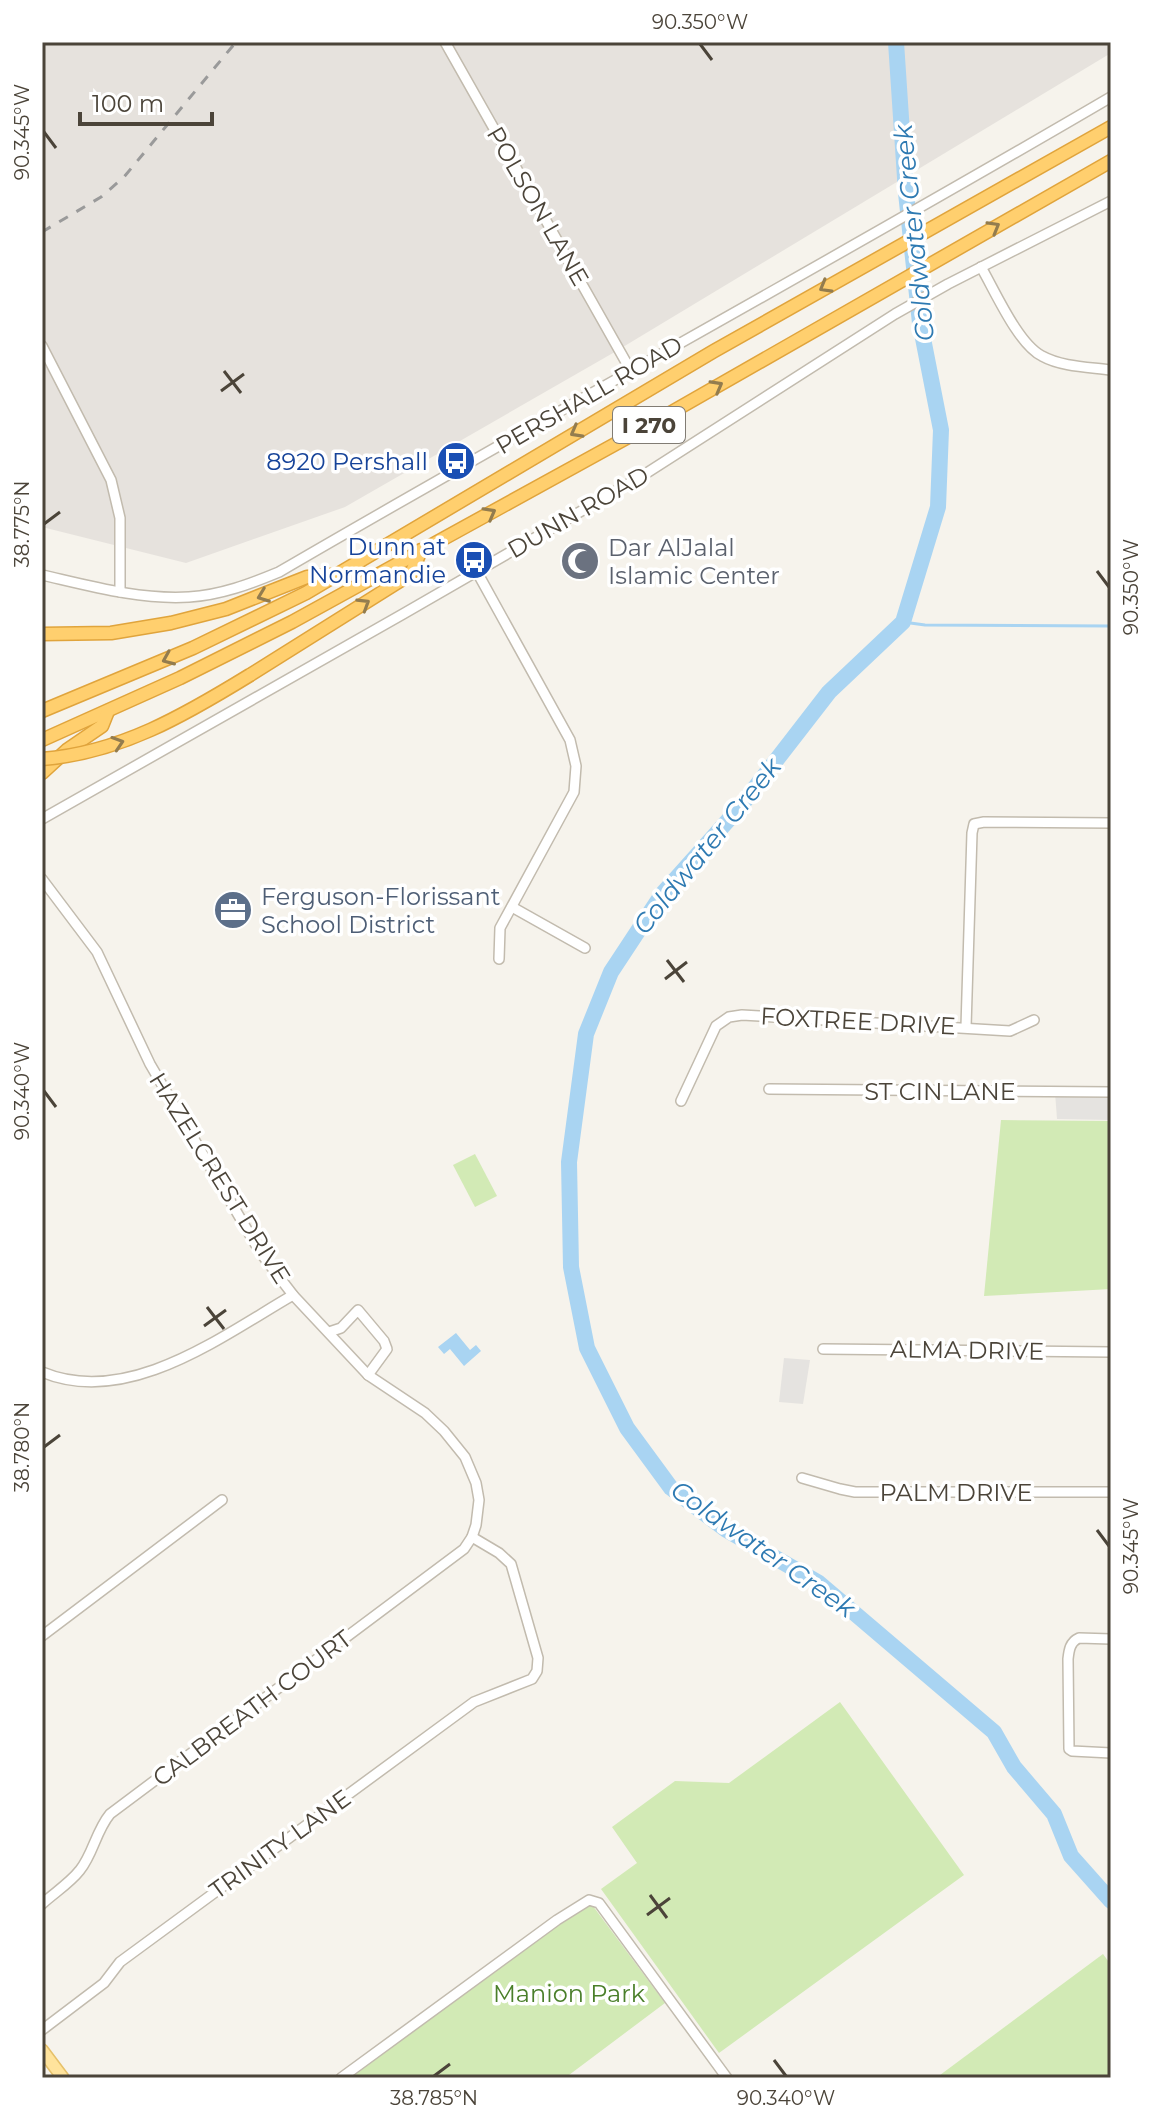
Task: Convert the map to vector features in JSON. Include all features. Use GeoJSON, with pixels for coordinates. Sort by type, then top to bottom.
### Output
{"type":"FeatureCollection","features":[{"type":"Feature","properties":{"kind":"highway","name":"I 270"},"geometry":{"type":"LineString","coordinates":[[42,711],[193,648],[279,607],[893,248],[1111,127]]}},
{"type":"Feature","properties":{"kind":"highway","name":"I 270"},"geometry":{"type":"LineString","coordinates":[[42,740],[264,637],[630,436],[1111,161]]}},
{"type":"Feature","properties":{"kind":"highway"},"geometry":{"type":"LineString","coordinates":[[42,759],[91,752],[139,736],[190,711],[411,574],[421,550]]}},
{"type":"Feature","properties":{"kind":"highway"},"geometry":{"type":"LineString","coordinates":[[42,634],[111,633],[171,623],[226,609],[307,577],[337,575]]}},
{"type":"Feature","properties":{"kind":"highway"},"geometry":{"type":"LineString","coordinates":[[42,773],[67,750],[102,726],[108,711]]}},
{"type":"Feature","properties":{"kind":"main road"},"geometry":{"type":"LineString","coordinates":[[42,2050],[63,2078]]}},
{"type":"Feature","properties":{"kind":"street","name":"POLSON LANE"},"geometry":{"type":"LineString","coordinates":[[445,42],[631,371]]}},
{"type":"Feature","properties":{"kind":"street","name":"PERSHALL ROAD"},"geometry":{"type":"LineString","coordinates":[[42,575],[120,592],[190,597],[222,592],[279,572],[890,226],[1111,97]]}},
{"type":"Feature","properties":{"kind":"street","name":"DUNN ROAD"},"geometry":{"type":"LineString","coordinates":[[42,819],[653,469],[895,314],[1111,201]]}},
{"type":"Feature","properties":{"kind":"street"},"geometry":{"type":"LineString","coordinates":[[981,267],[1022,339],[1041,356],[1072,365],[1111,370]]}},
{"type":"Feature","properties":{"kind":"street"},"geometry":{"type":"LineString","coordinates":[[42,346],[111,480],[120,518],[120,592]]}},
{"type":"Feature","properties":{"kind":"street"},"geometry":{"type":"LineString","coordinates":[[477,572],[570,740],[576,766],[574,792],[500,928],[499,959]]}},
{"type":"Feature","properties":{"kind":"street"},"geometry":{"type":"LineString","coordinates":[[966,1027],[974,824],[1111,823]]}},
{"type":"Feature","properties":{"kind":"street","name":"HAZELCREST DRIVE"},"geometry":{"type":"LineString","coordinates":[[42,879],[97,952],[170,1102],[260,1252],[293,1295],[368,1375],[425,1413],[465,1457],[476,1483],[479,1500],[476,1525]]}},
{"type":"Feature","properties":{"kind":"street"},"geometry":{"type":"LineString","coordinates":[[512,907],[585,948]]}},
{"type":"Feature","properties":{"kind":"street","name":"FOXTREE DRIVE"},"geometry":{"type":"LineString","coordinates":[[681,1101],[716,1026],[729,1017],[742,1015],[1010,1031],[1034,1020]]}},
{"type":"Feature","properties":{"kind":"street","name":"ST CIN LANE"},"geometry":{"type":"LineString","coordinates":[[769,1089],[1111,1092]]}},
{"type":"Feature","properties":{"kind":"street"},"geometry":{"type":"LineString","coordinates":[[42,1372],[55,1378],[92,1382],[134,1376],[178,1362],[293,1295]]}},
{"type":"Feature","properties":{"kind":"street"},"geometry":{"type":"LineString","coordinates":[[329,1332],[341,1328],[358,1310],[387,1349],[368,1375]]}},
{"type":"Feature","properties":{"kind":"street","name":"ALMA DRIVE"},"geometry":{"type":"LineString","coordinates":[[823,1349],[1111,1352]]}},
{"type":"Feature","properties":{"kind":"street","name":"PALM DRIVE"},"geometry":{"type":"LineString","coordinates":[[802,1478],[855,1492],[1111,1492]]}},
{"type":"Feature","properties":{"kind":"street"},"geometry":{"type":"LineString","coordinates":[[42,1636],[222,1500]]}},
{"type":"Feature","properties":{"kind":"street","name":"CALBREATH COURT"},"geometry":{"type":"LineString","coordinates":[[42,1904],[78,1874],[102,1823],[110,1814],[450,1562],[464,1549],[476,1525]]}},
{"type":"Feature","properties":{"kind":"street","name":"TRINITY LANE"},"geometry":{"type":"LineString","coordinates":[[42,2030],[104,1983],[120,1962],[474,1702],[532,1679],[537,1671],[538,1658],[511,1564],[472,1537]]}},
{"type":"Feature","properties":{"kind":"street"},"geometry":{"type":"LineString","coordinates":[[1111,1639],[1074,1640],[1069,1652],[1068,1673],[1069,1749],[1111,1753]]}},
{"type":"Feature","properties":{"kind":"street"},"geometry":{"type":"LineString","coordinates":[[341,2078],[557,1920],[589,1900],[599,1903],[727,2078]]}},
{"type":"Feature","properties":{"kind":"shaded area"},"geometry":{"type":"Polygon","coordinates":[[[42,42],[1111,42],[1111,53],[613,353],[345,507],[186,563],[42,527],[42,42]]]}},
{"type":"Feature","properties":{"kind":"shaded area"},"geometry":{"type":"Polygon","coordinates":[[[1055,1092],[1111,1092],[1111,1120],[1057,1119],[1055,1092]]]}},
{"type":"Feature","properties":{"kind":"shaded area"},"geometry":{"type":"Polygon","coordinates":[[[784,1358],[810,1360],[803,1404],[779,1402],[784,1358]]]}},
{"type":"Feature","properties":{"kind":"green space"},"geometry":{"type":"Polygon","coordinates":[[[1001,1120],[1111,1121],[1111,1289],[984,1296],[1001,1120]]]}},
{"type":"Feature","properties":{"kind":"green space"},"geometry":{"type":"Polygon","coordinates":[[[475,1154],[497,1196],[475,1207],[453,1165],[475,1154]]]}},
{"type":"Feature","properties":{"kind":"green space"},"geometry":{"type":"Polygon","coordinates":[[[840,1702],[964,1875],[719,2053],[601,1889],[637,1863],[612,1827],[675,1781],[729,1783],[840,1702]]]}},
{"type":"Feature","properties":{"kind":"green space","name":"Manion Park"},"geometry":{"type":"Polygon","coordinates":[[[587,1898],[665,2003],[565,2078],[341,2078],[587,1898]]]}},
{"type":"Feature","properties":{"kind":"green space"},"geometry":{"type":"Polygon","coordinates":[[[1103,1954],[1111,1965],[1111,2078],[936,2078],[1103,1954]]]}},
{"type":"Feature","properties":{"kind":"water"},"geometry":{"type":"Polygon","coordinates":[[[456,1333],[470,1350],[476,1345],[481,1351],[464,1366],[450,1349],[444,1354],[438,1347],[456,1333]]]}},
{"type":"Feature","properties":{"kind":"waterway","name":"Coldwater Creek"},"geometry":{"type":"LineString","coordinates":[[896,42],[906,193],[920,323],[941,430],[938,507],[903,622],[829,692],[740,807],[663,893],[611,972],[586,1034],[569,1162],[571,1267],[587,1348],[627,1428],[671,1488],[725,1529],[819,1583],[994,1732],[1014,1767],[1054,1814],[1071,1856],[1111,1901]]}},
{"type":"Feature","properties":{"kind":"waterway"},"geometry":{"type":"LineString","coordinates":[[903,622],[925,625],[1111,626]]}},
{"type":"Feature","properties":{"kind":"railway"},"geometry":{"type":"LineString","coordinates":[[42,232],[101,197],[124,177],[236,42]]}},
{"type":"Feature","properties":{"kind":"place","name":"8920 Pershall"},"geometry":{"type":"Point","coordinates":[456,461]}},
{"type":"Feature","properties":{"kind":"place","name":"Dunn at Normandie"},"geometry":{"type":"Point","coordinates":[474,560]}},
{"type":"Feature","properties":{"kind":"place","name":"Dar AlJalal Islamic Center"},"geometry":{"type":"Point","coordinates":[580,561]}},
{"type":"Feature","properties":{"kind":"place","name":"Ferguson-Florissant School District"},"geometry":{"type":"Point","coordinates":[233,910]}}]}
